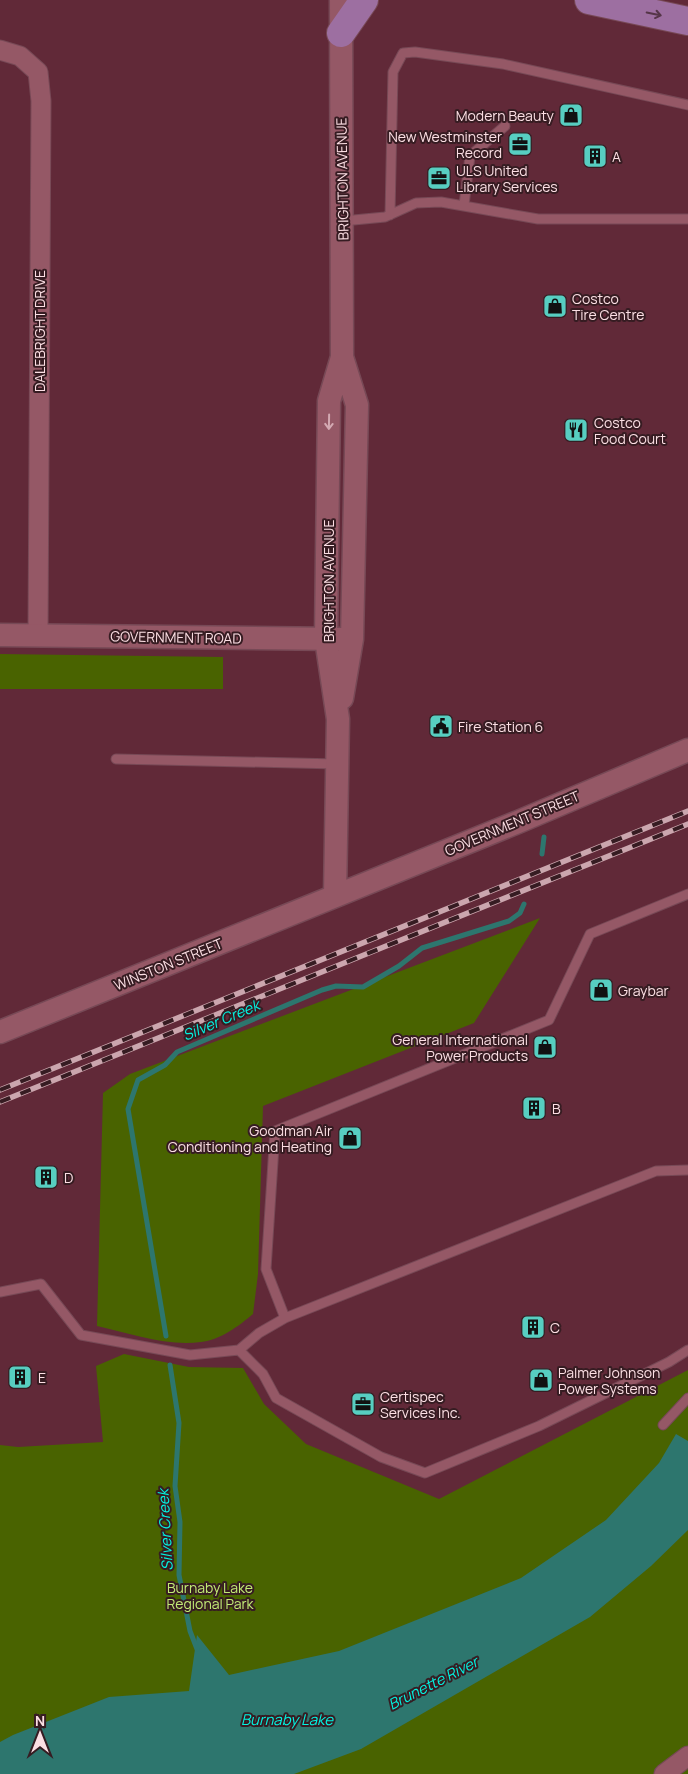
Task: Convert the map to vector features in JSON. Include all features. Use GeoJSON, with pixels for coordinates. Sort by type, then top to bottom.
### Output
{"type":"FeatureCollection","features":[{"type":"Feature","properties":{"kind":"main road"},"geometry":{"type":"LineString","coordinates":[[341,33],[364,0]]}},
{"type":"Feature","properties":{"kind":"main road"},"geometry":{"type":"LineString","coordinates":[[589,0],[688,22]]}},
{"type":"Feature","properties":{"kind":"street","name":"BRIGHTON AVENUE"},"geometry":{"type":"LineString","coordinates":[[338,719],[326,639],[329,401],[342,357],[341,0]]}},
{"type":"Feature","properties":{"kind":"street","name":"DALEBRIGHT DRIVE"},"geometry":{"type":"LineString","coordinates":[[0,50],[20,56],[38,72],[41,101],[38,635]]}},
{"type":"Feature","properties":{"kind":"street","name":"BRIGHTON AVENUE"},"geometry":{"type":"LineString","coordinates":[[336,896],[338,719],[352,640],[357,405],[342,357]]}},
{"type":"Feature","properties":{"kind":"street","name":"GOVERNMENT ROAD"},"geometry":{"type":"LineString","coordinates":[[0,634],[352,640]]}},
{"type":"Feature","properties":{"kind":"street","name":"GOVERNMENT STREET"},"geometry":{"type":"LineString","coordinates":[[336,896],[688,750]]}},
{"type":"Feature","properties":{"kind":"street","name":"WINSTON STREET"},"geometry":{"type":"LineString","coordinates":[[0,1032],[336,896]]}},
{"type":"Feature","properties":{"kind":"street"},"geometry":{"type":"LineString","coordinates":[[664,1774],[688,1756]]}},
{"type":"Feature","properties":{"kind":"lane"},"geometry":{"type":"LineString","coordinates":[[390,215],[393,72],[403,53],[415,52],[503,64],[688,105]]}},
{"type":"Feature","properties":{"kind":"lane"},"geometry":{"type":"LineString","coordinates":[[464,205],[470,156],[505,126]]}},
{"type":"Feature","properties":{"kind":"lane"},"geometry":{"type":"LineString","coordinates":[[343,221],[390,215],[416,203],[441,202],[538,219],[688,219]]}},
{"type":"Feature","properties":{"kind":"lane"},"geometry":{"type":"LineString","coordinates":[[116,760],[337,764]]}},
{"type":"Feature","properties":{"kind":"lane"},"geometry":{"type":"LineString","coordinates":[[285,1318],[266,1269],[275,1131],[549,1020],[590,934],[688,894]]}},
{"type":"Feature","properties":{"kind":"lane"},"geometry":{"type":"LineString","coordinates":[[0,1292],[41,1284],[81,1335],[190,1355],[239,1350],[259,1333],[285,1318],[656,1171],[688,1170]]}},
{"type":"Feature","properties":{"kind":"lane"},"geometry":{"type":"LineString","coordinates":[[239,1350],[263,1374],[276,1398],[381,1458],[425,1473],[539,1426],[669,1362],[688,1350]]}},
{"type":"Feature","properties":{"kind":"lane"},"geometry":{"type":"LineString","coordinates":[[663,1425],[688,1398]]}},
{"type":"Feature","properties":{"kind":"green space"},"geometry":{"type":"Polygon","coordinates":[[[0,654],[223,657],[223,689],[0,689],[0,654]]]}},
{"type":"Feature","properties":{"kind":"green space"},"geometry":{"type":"Polygon","coordinates":[[[540,918],[474,1023],[263,1106],[258,1274],[253,1314],[222,1335],[208,1341],[188,1343],[162,1341],[97,1326],[103,1093],[130,1074],[540,918]]]}},
{"type":"Feature","properties":{"kind":"green space","name":"Burnaby Lake Regional Park"},"geometry":{"type":"Polygon","coordinates":[[[124,1354],[189,1367],[243,1368],[264,1404],[306,1444],[439,1499],[688,1370],[688,1774],[0,1774],[0,1445],[18,1447],[103,1442],[96,1366],[124,1354]]]}},
{"type":"Feature","properties":{"kind":"water","name":"Burnaby Lake"},"geometry":{"type":"Polygon","coordinates":[[[676,1434],[688,1441],[688,1530],[651,1566],[590,1617],[361,1749],[294,1774],[0,1774],[0,1742],[13,1735],[109,1697],[189,1691],[197,1635],[229,1675],[339,1651],[521,1578],[606,1520],[659,1463],[676,1434]]]}},
{"type":"Feature","properties":{"kind":"waterway","name":"Silver Creek"},"geometry":{"type":"LineString","coordinates":[[542,854],[544,837]]}},
{"type":"Feature","properties":{"kind":"waterway","name":"Silver Creek"},"geometry":{"type":"LineString","coordinates":[[166,1336],[128,1109],[138,1080],[165,1065],[177,1052],[322,990],[336,986],[363,987],[399,966],[422,948],[509,921],[520,913],[524,904]]}},
{"type":"Feature","properties":{"kind":"waterway","name":"Silver Creek"},"geometry":{"type":"LineString","coordinates":[[170,1365],[179,1423],[175,1486],[180,1522],[179,1575],[190,1631],[197,1649]]}},
{"type":"Feature","properties":{"kind":"railway"},"geometry":{"type":"LineString","coordinates":[[0,1090],[688,811]]}},
{"type":"Feature","properties":{"kind":"railway"},"geometry":{"type":"LineString","coordinates":[[0,1102],[688,824]]}},
{"type":"Feature","properties":{"kind":"place","name":"Modern Beauty"},"geometry":{"type":"Point","coordinates":[571,115]}},
{"type":"Feature","properties":{"kind":"place","name":"New Westminster Record"},"geometry":{"type":"Point","coordinates":[520,144]}},
{"type":"Feature","properties":{"kind":"place","name":"A"},"geometry":{"type":"Point","coordinates":[595,156]}},
{"type":"Feature","properties":{"kind":"place","name":"ULS United Library Services"},"geometry":{"type":"Point","coordinates":[439,178]}},
{"type":"Feature","properties":{"kind":"place","name":"Costco Tire Centre"},"geometry":{"type":"Point","coordinates":[555,306]}},
{"type":"Feature","properties":{"kind":"place","name":"Costco Food Court"},"geometry":{"type":"Point","coordinates":[576,430]}},
{"type":"Feature","properties":{"kind":"place","name":"Fire Station 6"},"geometry":{"type":"Point","coordinates":[441,726]}},
{"type":"Feature","properties":{"kind":"place","name":"Graybar"},"geometry":{"type":"Point","coordinates":[601,990]}},
{"type":"Feature","properties":{"kind":"place","name":"General International Power Products"},"geometry":{"type":"Point","coordinates":[545,1047]}},
{"type":"Feature","properties":{"kind":"place","name":"B"},"geometry":{"type":"Point","coordinates":[534,1108]}},
{"type":"Feature","properties":{"kind":"place","name":"Goodman Air Conditioning and Heating"},"geometry":{"type":"Point","coordinates":[350,1138]}},
{"type":"Feature","properties":{"kind":"place","name":"D"},"geometry":{"type":"Point","coordinates":[46,1177]}},
{"type":"Feature","properties":{"kind":"place","name":"C"},"geometry":{"type":"Point","coordinates":[533,1327]}},
{"type":"Feature","properties":{"kind":"place","name":"E"},"geometry":{"type":"Point","coordinates":[20,1377]}},
{"type":"Feature","properties":{"kind":"place","name":"Palmer Johnson Power Systems"},"geometry":{"type":"Point","coordinates":[541,1380]}},
{"type":"Feature","properties":{"kind":"place","name":"Certispec Services Inc."},"geometry":{"type":"Point","coordinates":[363,1404]}},
{"type":"Feature","properties":{"kind":"water label","name":"Brunette River"},"geometry":{"type":"Point","coordinates":[433,1683]}}]}
